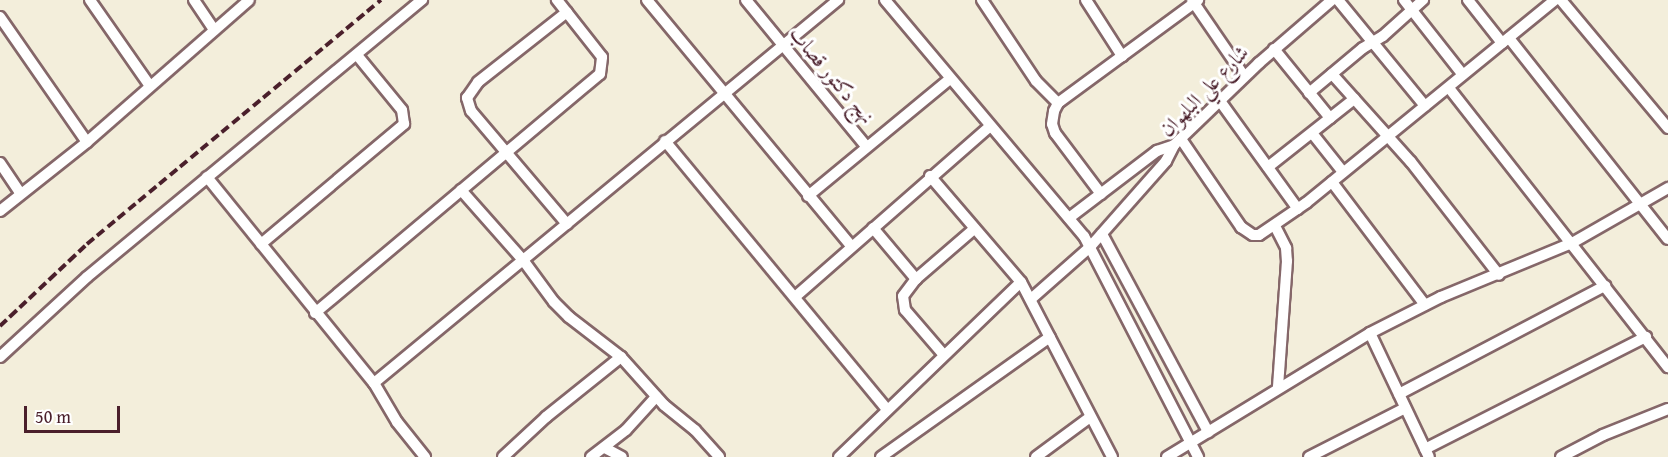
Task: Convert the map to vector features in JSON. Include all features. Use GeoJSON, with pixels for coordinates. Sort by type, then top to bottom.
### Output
{"type":"FeatureCollection","features":[{"type":"Feature","properties":{"kind":"street"},"geometry":{"type":"LineString","coordinates":[[90,0],[150,86]]}},
{"type":"Feature","properties":{"kind":"street"},"geometry":{"type":"LineString","coordinates":[[194,0],[214,30]]}},
{"type":"Feature","properties":{"kind":"street"},"geometry":{"type":"LineString","coordinates":[[0,211],[87,142],[249,0]]}},
{"type":"Feature","properties":{"kind":"street"},"geometry":{"type":"LineString","coordinates":[[0,357],[42,316],[422,0]]}},
{"type":"Feature","properties":{"kind":"street"},"geometry":{"type":"LineString","coordinates":[[315,314],[600,74],[602,57],[557,0]]}},
{"type":"Feature","properties":{"kind":"street","name":"نهج دكتور قصاب"},"geometry":{"type":"LineString","coordinates":[[746,0],[866,146]]}},
{"type":"Feature","properties":{"kind":"street"},"geometry":{"type":"LineString","coordinates":[[374,383],[781,44],[838,0]]}},
{"type":"Feature","properties":{"kind":"street"},"geometry":{"type":"LineString","coordinates":[[885,0],[989,127],[1069,218],[1090,247],[1198,457]]}},
{"type":"Feature","properties":{"kind":"street"},"geometry":{"type":"LineString","coordinates":[[982,0],[1036,81],[1058,103]]}},
{"type":"Feature","properties":{"kind":"street"},"geometry":{"type":"LineString","coordinates":[[1086,0],[1122,56]]}},
{"type":"Feature","properties":{"kind":"street","name":"شارع علي البلهوان"},"geometry":{"type":"LineString","coordinates":[[1031,299],[1090,247],[1166,161],[1177,142],[1244,76],[1332,0]]}},
{"type":"Feature","properties":{"kind":"street"},"geometry":{"type":"LineString","coordinates":[[1338,0],[1425,106]]}},
{"type":"Feature","properties":{"kind":"street"},"geometry":{"type":"LineString","coordinates":[[1404,0],[1463,75]]}},
{"type":"Feature","properties":{"kind":"street"},"geometry":{"type":"LineString","coordinates":[[1309,93],[1423,0]]}},
{"type":"Feature","properties":{"kind":"street"},"geometry":{"type":"LineString","coordinates":[[1069,218],[1157,151],[1177,142],[1241,227],[1253,236],[1275,226],[1298,209],[1506,41],[1543,4],[1555,0]]}},
{"type":"Feature","properties":{"kind":"street"},"geometry":{"type":"LineString","coordinates":[[1561,0],[1668,128]]}},
{"type":"Feature","properties":{"kind":"street"},"geometry":{"type":"LineString","coordinates":[[649,1],[851,246]]}},
{"type":"Feature","properties":{"kind":"street"},"geometry":{"type":"LineString","coordinates":[[1101,194],[1055,133],[1053,115],[1058,103],[1194,1],[1244,76]]}},
{"type":"Feature","properties":{"kind":"street"},"geometry":{"type":"LineString","coordinates":[[1471,1],[1668,239]]}},
{"type":"Feature","properties":{"kind":"street"},"geometry":{"type":"LineString","coordinates":[[567,12],[478,82],[467,98],[471,111],[567,224]]}},
{"type":"Feature","properties":{"kind":"street"},"geometry":{"type":"LineString","coordinates":[[0,17],[87,142]]}},
{"type":"Feature","properties":{"kind":"street"},"geometry":{"type":"LineString","coordinates":[[1274,49],[1330,118]]}},
{"type":"Feature","properties":{"kind":"street"},"geometry":{"type":"LineString","coordinates":[[261,244],[405,124],[402,110],[357,55]]}},
{"type":"Feature","properties":{"kind":"street"},"geometry":{"type":"LineString","coordinates":[[1332,74],[1386,137],[1411,162],[1499,275]]}},
{"type":"Feature","properties":{"kind":"street"},"geometry":{"type":"LineString","coordinates":[[808,196],[950,79]]}},
{"type":"Feature","properties":{"kind":"street"},"geometry":{"type":"LineString","coordinates":[[1449,87],[1668,367]]}},
{"type":"Feature","properties":{"kind":"street"},"geometry":{"type":"LineString","coordinates":[[1268,167],[1354,99]]}},
{"type":"Feature","properties":{"kind":"street"},"geometry":{"type":"LineString","coordinates":[[1220,101],[1298,209]]}},
{"type":"Feature","properties":{"kind":"street"},"geometry":{"type":"LineString","coordinates":[[795,297],[930,176],[989,127]]}},
{"type":"Feature","properties":{"kind":"street"},"geometry":{"type":"LineString","coordinates":[[1312,133],[1343,172]]}},
{"type":"Feature","properties":{"kind":"street"},"geometry":{"type":"LineString","coordinates":[[665,141],[887,409]]}},
{"type":"Feature","properties":{"kind":"street"},"geometry":{"type":"LineString","coordinates":[[0,163],[21,194]]}},
{"type":"Feature","properties":{"kind":"street"},"geometry":{"type":"LineString","coordinates":[[930,176],[1021,282],[1112,457]]}},
{"type":"Feature","properties":{"kind":"street"},"geometry":{"type":"LineString","coordinates":[[207,177],[315,314],[374,383],[397,422],[425,457]]}},
{"type":"Feature","properties":{"kind":"street"},"geometry":{"type":"LineString","coordinates":[[1332,182],[1425,305]]}},
{"type":"Feature","properties":{"kind":"street"},"geometry":{"type":"LineString","coordinates":[[1167,457],[1370,333],[1425,305],[1572,243],[1668,188]]}},
{"type":"Feature","properties":{"kind":"street"},"geometry":{"type":"LineString","coordinates":[[461,190],[523,260],[554,302],[569,317],[621,357],[656,397],[695,430],[719,457]]}},
{"type":"Feature","properties":{"kind":"street"},"geometry":{"type":"LineString","coordinates":[[1275,226],[1286,248],[1287,261],[1278,388]]}},
{"type":"Feature","properties":{"kind":"street"},"geometry":{"type":"LineString","coordinates":[[873,228],[916,279]]}},
{"type":"Feature","properties":{"kind":"street"},"geometry":{"type":"LineString","coordinates":[[943,354],[905,310],[903,296],[916,279],[974,229]]}},
{"type":"Feature","properties":{"kind":"street"},"geometry":{"type":"LineString","coordinates":[[1102,234],[1208,432]]}},
{"type":"Feature","properties":{"kind":"street"},"geometry":{"type":"LineString","coordinates":[[839,457],[943,354],[1021,282]]}},
{"type":"Feature","properties":{"kind":"street"},"geometry":{"type":"LineString","coordinates":[[1399,394],[1605,286]]}},
{"type":"Feature","properties":{"kind":"street"},"geometry":{"type":"LineString","coordinates":[[1370,333],[1427,453],[1646,337]]}},
{"type":"Feature","properties":{"kind":"street"},"geometry":{"type":"LineString","coordinates":[[881,457],[1050,337]]}},
{"type":"Feature","properties":{"kind":"street"},"geometry":{"type":"LineString","coordinates":[[503,457],[546,417],[621,357]]}},
{"type":"Feature","properties":{"kind":"street"},"geometry":{"type":"LineString","coordinates":[[591,457],[605,448],[656,397]]}},
{"type":"Feature","properties":{"kind":"street"},"geometry":{"type":"LineString","coordinates":[[1309,457],[1405,408]]}},
{"type":"Feature","properties":{"kind":"street"},"geometry":{"type":"LineString","coordinates":[[1561,457],[1603,435],[1668,409]]}},
{"type":"Feature","properties":{"kind":"street"},"geometry":{"type":"LineString","coordinates":[[1036,457],[1090,417]]}},
{"type":"Feature","properties":{"kind":"street"},"geometry":{"type":"LineString","coordinates":[[605,448],[622,457]]}},
{"type":"Feature","properties":{"kind":"railway"},"geometry":{"type":"LineString","coordinates":[[0,326],[87,244],[381,0]]}}]}
